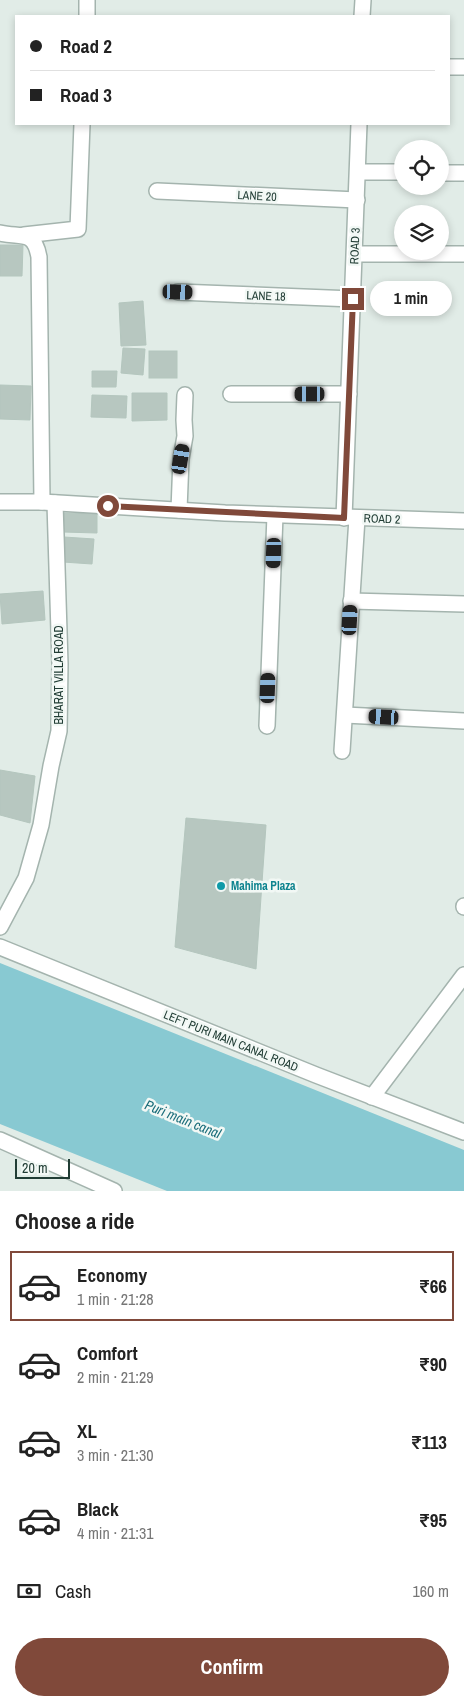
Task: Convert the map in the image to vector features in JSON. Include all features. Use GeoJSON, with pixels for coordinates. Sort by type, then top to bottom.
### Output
{"type":"FeatureCollection","features":[{"type":"Feature","properties":{"kind":"street"},"geometry":{"type":"LineString","coordinates":[[87,0],[87,15]]}},
{"type":"Feature","properties":{"kind":"street"},"geometry":{"type":"LineString","coordinates":[[362,15],[363,0]]}},
{"type":"Feature","properties":{"kind":"street"},"geometry":{"type":"LineString","coordinates":[[450,68],[464,67]]}},
{"type":"Feature","properties":{"kind":"street"},"geometry":{"type":"LineString","coordinates":[[0,233],[24,235],[78,229],[82,125]]}},
{"type":"Feature","properties":{"kind":"street","name":"ROAD 3"},"geometry":{"type":"LineString","coordinates":[[342,751],[351,601],[349,394],[359,125]]}},
{"type":"Feature","properties":{"kind":"street"},"geometry":{"type":"LineString","coordinates":[[358,172],[394,172]]}},
{"type":"Feature","properties":{"kind":"street"},"geometry":{"type":"LineString","coordinates":[[449,173],[464,173]]}},
{"type":"Feature","properties":{"kind":"street","name":"LANE 20"},"geometry":{"type":"LineString","coordinates":[[157,191],[357,200]]}},
{"type":"Feature","properties":{"kind":"street","name":"BHARAT VILLA ROAD"},"geometry":{"type":"LineString","coordinates":[[0,927],[26,878],[41,825],[59,731],[60,664],[49,502],[39,257],[37,247],[32,239],[24,235]]}},
{"type":"Feature","properties":{"kind":"street"},"geometry":{"type":"LineString","coordinates":[[355,254],[464,254]]}},
{"type":"Feature","properties":{"kind":"street","name":"LANE 18"},"geometry":{"type":"LineString","coordinates":[[178,292],[353,299]]}},
{"type":"Feature","properties":{"kind":"street"},"geometry":{"type":"LineString","coordinates":[[231,394],[349,394]]}},
{"type":"Feature","properties":{"kind":"street"},"geometry":{"type":"LineString","coordinates":[[179,510],[181,459],[185,436],[185,395]]}},
{"type":"Feature","properties":{"kind":"street","name":"ROAD 2"},"geometry":{"type":"LineString","coordinates":[[0,502],[49,502],[275,515],[464,521]]}},
{"type":"Feature","properties":{"kind":"street"},"geometry":{"type":"LineString","coordinates":[[267,726],[275,515]]}},
{"type":"Feature","properties":{"kind":"street"},"geometry":{"type":"LineString","coordinates":[[351,601],[464,604]]}},
{"type":"Feature","properties":{"kind":"street"},"geometry":{"type":"LineString","coordinates":[[345,715],[464,720]]}},
{"type":"Feature","properties":{"kind":"street","name":"LEFT PURI MAIN CANAL ROAD"},"geometry":{"type":"LineString","coordinates":[[0,947],[316,1076],[464,1132]]}},
{"type":"Feature","properties":{"kind":"street"},"geometry":{"type":"LineString","coordinates":[[372,1097],[464,975]]}},
{"type":"Feature","properties":{"kind":"street"},"geometry":{"type":"LineString","coordinates":[[0,1140],[114,1191]]}},
{"type":"Feature","properties":{"kind":"water","name":"Puri main canal"},"geometry":{"type":"Polygon","coordinates":[[[0,963],[464,1150],[464,1191],[167,1191],[0,1124],[0,963]]]}},
{"type":"Feature","properties":{"kind":"building"},"geometry":{"type":"Polygon","coordinates":[[[0,245],[23,245],[22,276],[0,276],[0,245]]]}},
{"type":"Feature","properties":{"kind":"building"},"geometry":{"type":"Polygon","coordinates":[[[143,301],[146,345],[121,346],[119,303],[143,301]]]}},
{"type":"Feature","properties":{"kind":"building"},"geometry":{"type":"Polygon","coordinates":[[[123,348],[145,349],[143,375],[121,373],[123,348]]]}},
{"type":"Feature","properties":{"kind":"building"},"geometry":{"type":"Polygon","coordinates":[[[149,351],[177,351],[177,378],[149,378],[149,351]]]}},
{"type":"Feature","properties":{"kind":"building"},"geometry":{"type":"Polygon","coordinates":[[[92,371],[117,371],[116,387],[92,387],[92,371]]]}},
{"type":"Feature","properties":{"kind":"building"},"geometry":{"type":"Polygon","coordinates":[[[0,385],[31,386],[30,420],[0,419],[0,385]]]}},
{"type":"Feature","properties":{"kind":"building"},"geometry":{"type":"Polygon","coordinates":[[[132,393],[167,393],[167,420],[132,421],[132,393]]]}},
{"type":"Feature","properties":{"kind":"building"},"geometry":{"type":"Polygon","coordinates":[[[92,395],[127,396],[126,418],[91,417],[92,395]]]}},
{"type":"Feature","properties":{"kind":"building"},"geometry":{"type":"Polygon","coordinates":[[[64,513],[97,514],[97,533],[63,532],[64,513]]]}},
{"type":"Feature","properties":{"kind":"building"},"geometry":{"type":"Polygon","coordinates":[[[64,537],[94,539],[92,564],[63,562],[64,537]]]}},
{"type":"Feature","properties":{"kind":"building"},"geometry":{"type":"Polygon","coordinates":[[[43,591],[45,620],[2,624],[0,594],[43,591]]]}},
{"type":"Feature","properties":{"kind":"building"},"geometry":{"type":"Polygon","coordinates":[[[0,770],[35,776],[30,823],[0,815],[0,770]]]}},
{"type":"Feature","properties":{"kind":"building","name":"Mahima Plaza"},"geometry":{"type":"Polygon","coordinates":[[[186,818],[266,825],[256,969],[175,947],[186,818]]]}},
{"type":"Feature","properties":{"kind":"place","name":"Mahima Plaza"},"geometry":{"type":"Point","coordinates":[221,886]}},
{"type":"Feature","properties":{"kind":"route"},"geometry":{"type":"LineString","coordinates":[[108,506],[344,518],[353,299]]}}]}
